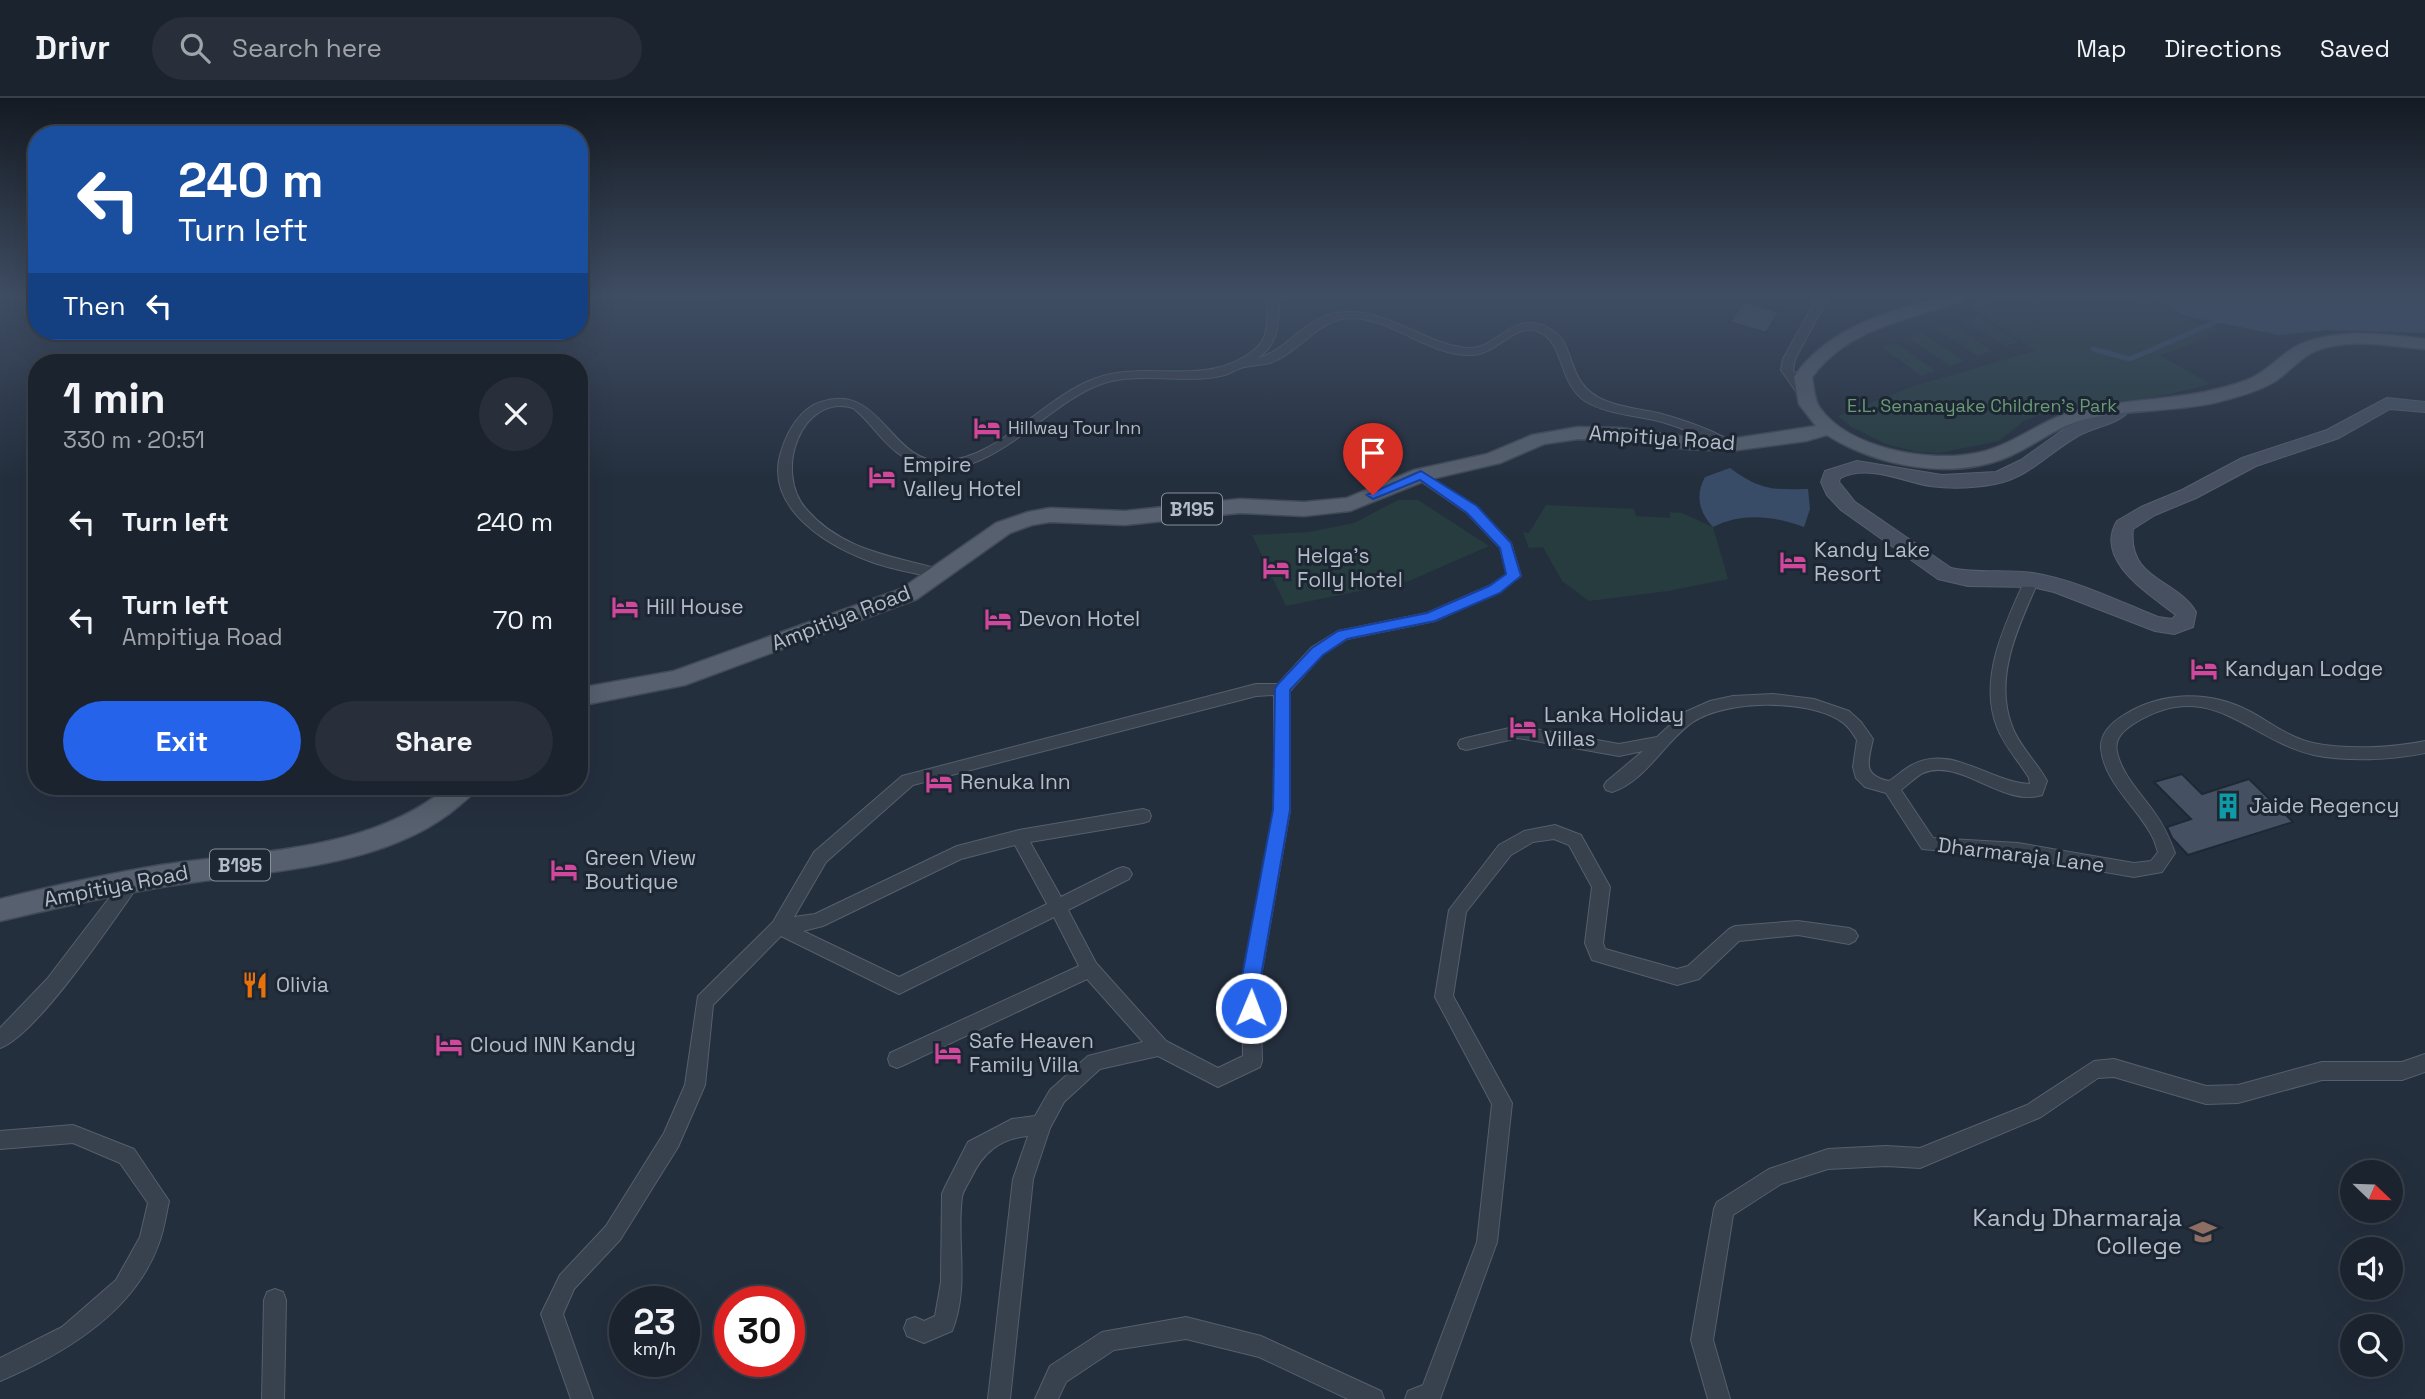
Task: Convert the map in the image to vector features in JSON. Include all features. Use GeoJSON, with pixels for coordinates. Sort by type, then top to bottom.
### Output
{"type":"FeatureCollection","features":[{"type":"Feature","properties":{"kind":"main road"},"geometry":{"type":"LineString","coordinates":[[1815,359],[1803,377],[1806,397],[1811,410],[1830,428],[1846,438],[1888,454],[1931,462],[1963,463],[2000,453],[2030,434],[2066,418],[2191,402],[2227,394],[2272,376],[2289,359]]}},
{"type":"Feature","properties":{"kind":"main road"},"geometry":{"type":"LineString","coordinates":[[2122,409],[2110,419],[2073,431],[2027,467],[2013,474],[1995,478],[1941,481],[1859,466],[1842,468],[1832,475],[1830,482],[1834,491],[1848,506],[1945,574],[1968,579],[2032,580],[2059,586],[2155,624],[2174,627],[2186,622],[2186,612],[2138,575],[2127,561],[2120,540],[2124,526],[2148,511],[2189,494],[2249,462],[2333,434],[2387,403],[2425,407]]}},
{"type":"Feature","properties":{"kind":"main road","name":"Ampitiya Road"},"geometry":{"type":"LineString","coordinates":[[588,695],[677,679],[909,594],[1003,528],[1028,519],[1050,515],[1125,518],[1240,506],[1304,509],[1350,504],[1421,475],[1493,458],[1539,439],[1578,433],[1620,434],[1687,443],[1730,445],[1806,435],[1830,428]]}},
{"type":"Feature","properties":{"kind":"main road","name":"Ampitiya Road"},"geometry":{"type":"LineString","coordinates":[[0,910],[132,881],[226,866],[302,859],[373,840],[434,812],[455,795]]}},
{"type":"Feature","properties":{"kind":"street"},"geometry":{"type":"LineString","coordinates":[[1234,368],[1248,359]]}},
{"type":"Feature","properties":{"kind":"street"},"geometry":{"type":"LineString","coordinates":[[940,574],[863,554],[823,531],[794,506],[784,489],[786,453],[799,427],[813,410],[842,401],[857,403],[865,408],[893,445],[902,452],[916,460],[950,465],[984,455],[1057,404],[1101,380],[1207,373],[1268,359]]}},
{"type":"Feature","properties":{"kind":"street"},"geometry":{"type":"LineString","coordinates":[[1563,359],[1570,379],[1582,393],[1605,406],[1664,418],[1730,445]]}},
{"type":"Feature","properties":{"kind":"street"},"geometry":{"type":"LineString","coordinates":[[1789,359],[1787,370],[1806,397]]}},
{"type":"Feature","properties":{"kind":"street"},"geometry":{"type":"LineString","coordinates":[[1019,837],[1090,969],[1159,1047],[1218,1078],[1253,1061],[1251,982],[1282,810],[1282,689],[1317,651],[1343,635],[1430,617],[1494,589],[1514,576],[1506,546],[1472,510],[1421,475]]}},
{"type":"Feature","properties":{"kind":"street"},"geometry":{"type":"LineString","coordinates":[[1612,786],[1641,765],[1660,742],[1700,710],[1723,703],[1801,703],[1831,709],[1858,727],[1865,739],[1858,767],[1863,778],[1874,785],[1891,788],[1919,768],[1938,763],[1963,769],[2019,792],[2036,791],[2039,781],[2004,726],[2000,702],[2000,678],[2010,628],[2032,580]]}},
{"type":"Feature","properties":{"kind":"street"},"geometry":{"type":"LineString","coordinates":[[582,1399],[552,1314],[567,1282],[613,1233],[671,1140],[695,1085],[704,1002],[779,927],[820,857],[908,780],[1256,690],[1282,689]]}},
{"type":"Feature","properties":{"kind":"street","name":"Dharmaraja Lane"},"geometry":{"type":"LineString","coordinates":[[1891,788],[1928,845],[2018,850],[2134,870],[2156,867],[2167,853],[2158,830],[2122,778],[2108,750],[2109,738],[2117,727],[2157,706],[2181,702],[2208,703],[2242,714],[2282,737],[2310,748],[2411,750],[2425,747]]}},
{"type":"Feature","properties":{"kind":"street"},"geometry":{"type":"LineString","coordinates":[[1466,744],[1518,732],[1619,750],[1660,742]]}},
{"type":"Feature","properties":{"kind":"street"},"geometry":{"type":"LineString","coordinates":[[779,927],[817,921],[957,853],[1019,837],[1143,816]]}},
{"type":"Feature","properties":{"kind":"street"},"geometry":{"type":"LineString","coordinates":[[1416,1399],[1431,1394],[1487,1242],[1503,1103],[1444,997],[1458,910],[1505,850],[1530,836],[1555,832],[1575,840],[1601,887],[1594,943],[1598,955],[1610,961],[1677,977],[1693,973],[1735,934],[1798,928],[1849,936]]}},
{"type":"Feature","properties":{"kind":"street"},"geometry":{"type":"LineString","coordinates":[[779,927],[899,986],[1123,874]]}},
{"type":"Feature","properties":{"kind":"street"},"geometry":{"type":"LineString","coordinates":[[0,1040],[19,1024],[59,977],[132,881]]}},
{"type":"Feature","properties":{"kind":"street"},"geometry":{"type":"LineString","coordinates":[[897,1059],[1090,969]]}},
{"type":"Feature","properties":{"kind":"street"},"geometry":{"type":"LineString","coordinates":[[999,1399],[1023,1178],[1041,1125],[1057,1096],[1095,1062],[1159,1047]]}},
{"type":"Feature","properties":{"kind":"street"},"geometry":{"type":"LineString","coordinates":[[1719,1399],[1702,1340],[1724,1209],[1776,1176],[1828,1159],[1886,1156],[1920,1158],[2034,1111],[2094,1070],[2114,1068],[2206,1095],[2238,1094],[2322,1071],[2402,1071],[2425,1063]]}},
{"type":"Feature","properties":{"kind":"street"},"geometry":{"type":"LineString","coordinates":[[915,1328],[924,1332],[944,1323],[952,1282],[952,1194],[975,1149],[1012,1128],[1041,1125]]}},
{"type":"Feature","properties":{"kind":"street"},"geometry":{"type":"LineString","coordinates":[[0,1140],[73,1134],[127,1156],[159,1201],[150,1241],[123,1287],[70,1335],[0,1370]]}},
{"type":"Feature","properties":{"kind":"street"},"geometry":{"type":"LineString","coordinates":[[273,1399],[275,1300]]}},
{"type":"Feature","properties":{"kind":"street"},"geometry":{"type":"LineString","coordinates":[[1046,1399],[1058,1374],[1110,1340],[1186,1328],[1261,1347],[1373,1399]]}},
{"type":"Feature","properties":{"kind":"green space"},"geometry":{"type":"Polygon","coordinates":[[[1898,359],[1918,359],[1936,371],[1922,376],[1898,359]]]}},
{"type":"Feature","properties":{"kind":"green space"},"geometry":{"type":"Polygon","coordinates":[[[1939,359],[1964,361],[1950,366],[1939,359]]]}},
{"type":"Feature","properties":{"kind":"green space","name":"E.L. Senanayake Children's Park"},"geometry":{"type":"Polygon","coordinates":[[[2008,359],[2166,359],[2211,384],[2161,396],[2052,410],[2024,421],[1999,441],[1939,453],[1917,452],[1886,444],[1852,427],[1838,416],[1914,386],[2008,359]]]}},
{"type":"Feature","properties":{"kind":"green space"},"geometry":{"type":"Polygon","coordinates":[[[1398,500],[1418,500],[1489,546],[1409,581],[1286,606],[1252,535],[1309,532],[1354,523],[1398,500]]]}},
{"type":"Feature","properties":{"kind":"green space"},"geometry":{"type":"Polygon","coordinates":[[[1546,505],[1634,509],[1636,516],[1670,518],[1670,512],[1682,513],[1713,527],[1728,579],[1668,591],[1589,601],[1562,581],[1543,547],[1529,548],[1523,532],[1529,533],[1546,505]]]}},
{"type":"Feature","properties":{"kind":"water"},"geometry":{"type":"Polygon","coordinates":[[[1730,468],[1758,485],[1808,489],[1810,509],[1804,527],[1758,517],[1735,519],[1713,527],[1704,515],[1700,490],[1705,477],[1730,468]]]}},
{"type":"Feature","properties":{"kind":"building","name":"Jaide Regency"},"geometry":{"type":"Polygon","coordinates":[[[2182,774],[2202,794],[2249,779],[2293,822],[2188,855],[2172,838],[2167,827],[2191,819],[2154,782],[2182,774]]]}},
{"type":"Feature","properties":{"kind":"place","name":"Hillway Tour Inn"},"geometry":{"type":"Point","coordinates":[987,428]}},
{"type":"Feature","properties":{"kind":"place","name":"Empire Valley Hotel"},"geometry":{"type":"Point","coordinates":[882,477]}},
{"type":"Feature","properties":{"kind":"place","name":"Kandy Lake Resort"},"geometry":{"type":"Point","coordinates":[1793,562]}},
{"type":"Feature","properties":{"kind":"place","name":"Helga's Folly Hotel"},"geometry":{"type":"Point","coordinates":[1276,568]}},
{"type":"Feature","properties":{"kind":"place","name":"Hill House"},"geometry":{"type":"Point","coordinates":[625,607]}},
{"type":"Feature","properties":{"kind":"place","name":"Devon Hotel"},"geometry":{"type":"Point","coordinates":[998,619]}},
{"type":"Feature","properties":{"kind":"place","name":"Kandyan Lodge"},"geometry":{"type":"Point","coordinates":[2204,669]}},
{"type":"Feature","properties":{"kind":"place","name":"Lanka Holiday Villas"},"geometry":{"type":"Point","coordinates":[1523,727]}},
{"type":"Feature","properties":{"kind":"place","name":"Renuka Inn"},"geometry":{"type":"Point","coordinates":[939,782]}},
{"type":"Feature","properties":{"kind":"place","name":"Jaide Regency"},"geometry":{"type":"Point","coordinates":[2228,806]}},
{"type":"Feature","properties":{"kind":"place","name":"Green View Boutique"},"geometry":{"type":"Point","coordinates":[564,870]}},
{"type":"Feature","properties":{"kind":"place","name":"Olivia"},"geometry":{"type":"Point","coordinates":[255,985]}},
{"type":"Feature","properties":{"kind":"place","name":"Cloud INN Kandy"},"geometry":{"type":"Point","coordinates":[449,1045]}},
{"type":"Feature","properties":{"kind":"place","name":"Safe Heaven Family Villa"},"geometry":{"type":"Point","coordinates":[948,1053]}},
{"type":"Feature","properties":{"kind":"place","name":"Kandy Dharmaraja College"},"geometry":{"type":"Point","coordinates":[2203,1232]}},
{"type":"Feature","properties":{"kind":"route"},"geometry":{"type":"LineString","coordinates":[[1251,1008],[1251,982],[1282,810],[1282,689],[1317,651],[1343,635],[1430,617],[1494,589],[1514,576],[1506,546],[1472,510],[1421,475],[1373,495]]}}]}
